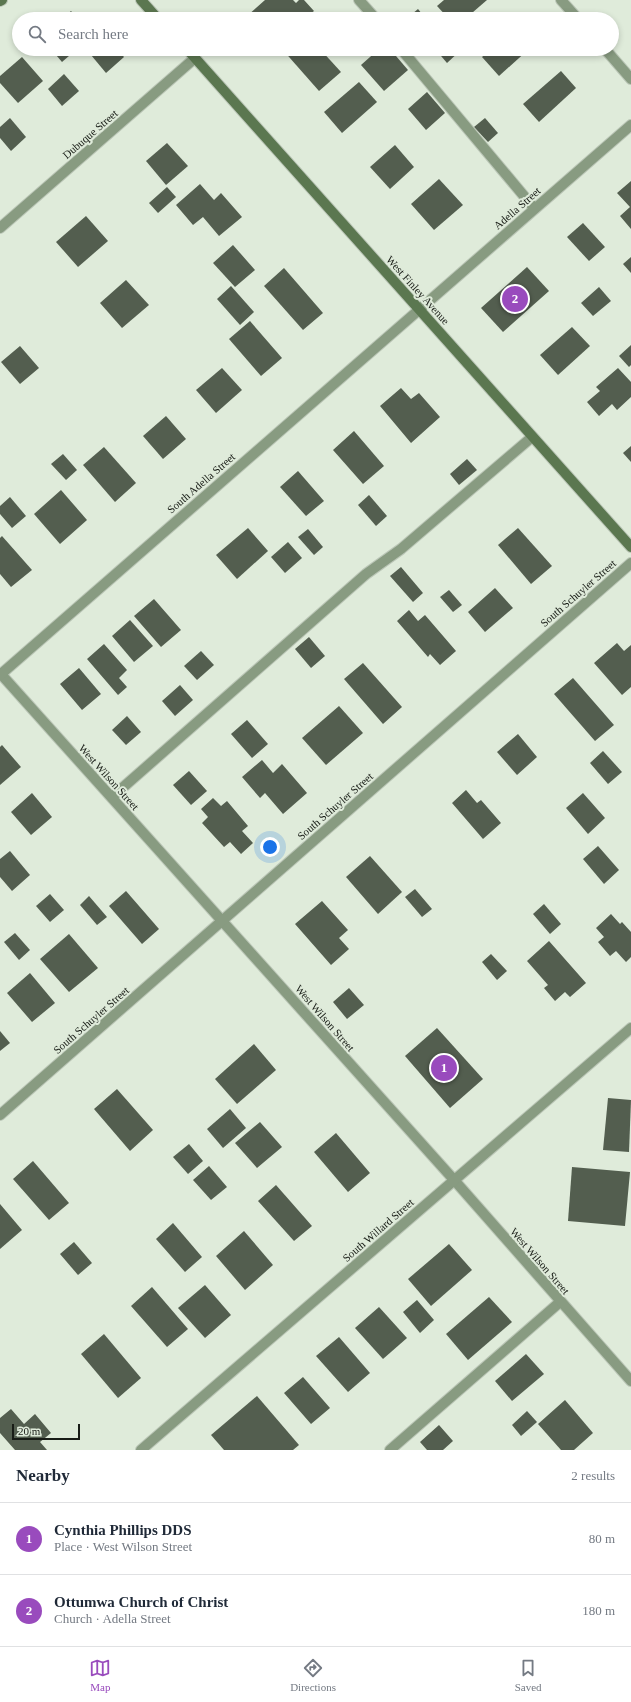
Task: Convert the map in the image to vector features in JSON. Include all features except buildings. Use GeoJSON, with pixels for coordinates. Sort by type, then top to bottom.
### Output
{"type":"FeatureCollection","features":[{"type":"Feature","properties":{"kind":"main road"},"geometry":{"type":"LineString","coordinates":[[140,0],[151,12]]}},
{"type":"Feature","properties":{"kind":"main road","name":"West Finley Avenue"},"geometry":{"type":"LineString","coordinates":[[196,58],[631,547]]}},
{"type":"Feature","properties":{"kind":"street"},"geometry":{"type":"LineString","coordinates":[[359,0],[370,12]]}},
{"type":"Feature","properties":{"kind":"street"},"geometry":{"type":"LineString","coordinates":[[561,0],[572,12]]}},
{"type":"Feature","properties":{"kind":"street"},"geometry":{"type":"LineString","coordinates":[[407,56],[534,208]]}},
{"type":"Feature","properties":{"kind":"street"},"geometry":{"type":"LineString","coordinates":[[611,56],[631,79]]}},
{"type":"Feature","properties":{"kind":"street","name":"Dubuque Street"},"geometry":{"type":"LineString","coordinates":[[0,228],[196,58]]}},
{"type":"Feature","properties":{"kind":"street","name":"Adella Street"},"geometry":{"type":"LineString","coordinates":[[419,310],[534,208],[631,125]]}},
{"type":"Feature","properties":{"kind":"street","name":"South Adella Street"},"geometry":{"type":"LineString","coordinates":[[0,674],[419,310]]}},
{"type":"Feature","properties":{"kind":"street"},"geometry":{"type":"LineString","coordinates":[[112,798],[366,574],[401,549],[532,437]]}},
{"type":"Feature","properties":{"kind":"street","name":"South Schuyler Street"},"geometry":{"type":"LineString","coordinates":[[0,1115],[631,563]]}},
{"type":"Feature","properties":{"kind":"street","name":"West Wilson Street"},"geometry":{"type":"LineString","coordinates":[[0,674],[429,1154],[455,1180],[560,1302],[631,1381]]}},
{"type":"Feature","properties":{"kind":"street","name":"South Willard Street"},"geometry":{"type":"LineString","coordinates":[[141,1450],[631,1028]]}},
{"type":"Feature","properties":{"kind":"street"},"geometry":{"type":"LineString","coordinates":[[390,1450],[560,1302]]}},
{"type":"Feature","properties":{"kind":"place","name":"Ottumwa Church of Christ"},"geometry":{"type":"Point","coordinates":[515,299]}},
{"type":"Feature","properties":{"kind":"place","name":"Cynthia Phillips DDS"},"geometry":{"type":"Point","coordinates":[444,1068]}}]}
